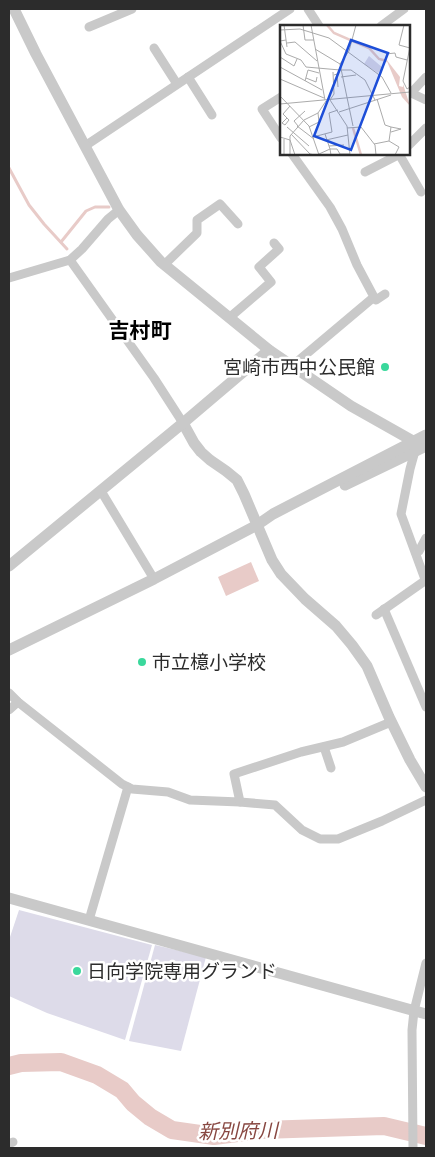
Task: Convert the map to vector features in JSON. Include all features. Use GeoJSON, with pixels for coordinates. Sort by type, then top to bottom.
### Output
{"type":"FeatureCollection","features":[{"type":"Feature","properties":{"kind":"street"},"geometry":{"type":"LineString","coordinates":[[14,9],[119,210],[164,265],[269,350],[292,366],[414,446],[426,446]]}},
{"type":"Feature","properties":{"kind":"street"},"geometry":{"type":"LineString","coordinates":[[89,27],[132,9]]}},
{"type":"Feature","properties":{"kind":"street"},"geometry":{"type":"LineString","coordinates":[[85,146],[290,9]]}},
{"type":"Feature","properties":{"kind":"street"},"geometry":{"type":"LineString","coordinates":[[308,9],[318,25]]}},
{"type":"Feature","properties":{"kind":"street"},"geometry":{"type":"LineString","coordinates":[[381,25],[404,9]]}},
{"type":"Feature","properties":{"kind":"street"},"geometry":{"type":"LineString","coordinates":[[154,48],[177,84]]}},
{"type":"Feature","properties":{"kind":"street"},"geometry":{"type":"LineString","coordinates":[[188,77],[212,115]]}},
{"type":"Feature","properties":{"kind":"street"},"geometry":{"type":"LineString","coordinates":[[426,77],[410,93],[426,100]]}},
{"type":"Feature","properties":{"kind":"street"},"geometry":{"type":"LineString","coordinates":[[280,98],[262,109],[280,136]]}},
{"type":"Feature","properties":{"kind":"street"},"geometry":{"type":"LineString","coordinates":[[410,144],[426,128]]}},
{"type":"Feature","properties":{"kind":"street"},"geometry":{"type":"LineString","coordinates":[[293,155],[330,207],[342,229],[356,266],[374,297],[376,300],[385,294]]}},
{"type":"Feature","properties":{"kind":"street"},"geometry":{"type":"LineString","coordinates":[[365,172],[397,155]]}},
{"type":"Feature","properties":{"kind":"street"},"geometry":{"type":"LineString","coordinates":[[400,155],[421,192]]}},
{"type":"Feature","properties":{"kind":"street"},"geometry":{"type":"LineString","coordinates":[[164,265],[197,233],[197,220],[220,204],[238,224]]}},
{"type":"Feature","properties":{"kind":"street"},"geometry":{"type":"LineString","coordinates":[[9,278],[70,260],[108,219],[119,210]]}},
{"type":"Feature","properties":{"kind":"street"},"geometry":{"type":"LineString","coordinates":[[229,318],[271,282],[259,268],[278,250],[274,243]]}},
{"type":"Feature","properties":{"kind":"street"},"geometry":{"type":"LineString","coordinates":[[70,260],[154,378],[194,443],[210,460],[237,480],[272,560],[281,574],[305,599],[336,626],[352,644],[367,666],[391,722],[426,787]]}},
{"type":"Feature","properties":{"kind":"street"},"geometry":{"type":"LineString","coordinates":[[292,366],[374,297]]}},
{"type":"Feature","properties":{"kind":"street"},"geometry":{"type":"LineString","coordinates":[[9,566],[269,350]]}},
{"type":"Feature","properties":{"kind":"street"},"geometry":{"type":"LineString","coordinates":[[9,650],[154,579],[257,525],[274,520],[414,446],[426,435]]}},
{"type":"Feature","properties":{"kind":"street"},"geometry":{"type":"LineString","coordinates":[[376,615],[426,581],[401,514],[414,446]]}},
{"type":"Feature","properties":{"kind":"street"},"geometry":{"type":"LineString","coordinates":[[101,491],[154,579]]}},
{"type":"Feature","properties":{"kind":"street"},"geometry":{"type":"LineString","coordinates":[[416,553],[420,551],[426,538]]}},
{"type":"Feature","properties":{"kind":"street"},"geometry":{"type":"LineString","coordinates":[[384,609],[426,708]]}},
{"type":"Feature","properties":{"kind":"street"},"geometry":{"type":"LineString","coordinates":[[9,693],[122,784],[132,789],[168,792],[190,800],[275,805],[302,830],[320,839],[338,839],[426,800]]}},
{"type":"Feature","properties":{"kind":"street"},"geometry":{"type":"LineString","coordinates":[[9,710],[18,702]]}},
{"type":"Feature","properties":{"kind":"street"},"geometry":{"type":"LineString","coordinates":[[240,802],[234,774],[302,752],[344,742],[391,722]]}},
{"type":"Feature","properties":{"kind":"street"},"geometry":{"type":"LineString","coordinates":[[324,747],[331,768]]}},
{"type":"Feature","properties":{"kind":"street"},"geometry":{"type":"LineString","coordinates":[[89,920],[128,787]]}},
{"type":"Feature","properties":{"kind":"street"},"geometry":{"type":"LineString","coordinates":[[9,898],[426,1014]]}},
{"type":"Feature","properties":{"kind":"street"},"geometry":{"type":"LineString","coordinates":[[413,1148],[412,1030],[414,1011],[426,962]]}},
{"type":"Feature","properties":{"kind":"shaded area"},"geometry":{"type":"Polygon","coordinates":[[[251,562],[259,581],[226,596],[218,577],[251,562]]]}},
{"type":"Feature","properties":{"kind":"shaded area","name":"日向学院専用グランド"},"geometry":{"type":"Polygon","coordinates":[[[19,910],[152,945],[125,1040],[47,1013],[9,996],[9,940],[19,910]]]}},
{"type":"Feature","properties":{"kind":"shaded area"},"geometry":{"type":"Polygon","coordinates":[[[155,945],[206,957],[181,1051],[129,1041],[155,945]]]}},
{"type":"Feature","properties":{"kind":"waterway"},"geometry":{"type":"LineString","coordinates":[[9,168],[29,205],[67,249]]}},
{"type":"Feature","properties":{"kind":"waterway"},"geometry":{"type":"LineString","coordinates":[[61,242],[86,211],[95,207],[109,207]]}},
{"type":"Feature","properties":{"kind":"waterway","name":"新別府川"},"geometry":{"type":"LineString","coordinates":[[9,1066],[21,1063],[61,1062],[97,1075],[122,1090],[133,1103],[150,1117],[172,1130],[214,1136],[262,1130],[384,1126],[426,1136]]}},
{"type":"Feature","properties":{"kind":"place","name":"宮崎市西中公民館"},"geometry":{"type":"Point","coordinates":[385,367]}},
{"type":"Feature","properties":{"kind":"place","name":"市立檍小学校"},"geometry":{"type":"Point","coordinates":[142,662]}},
{"type":"Feature","properties":{"kind":"place","name":"日向学院専用グランド"},"geometry":{"type":"Point","coordinates":[77,971]}},
{"type":"Feature","properties":{"kind":"district","name":"吉村町"},"geometry":{"type":"Point","coordinates":[140,331]}}]}
